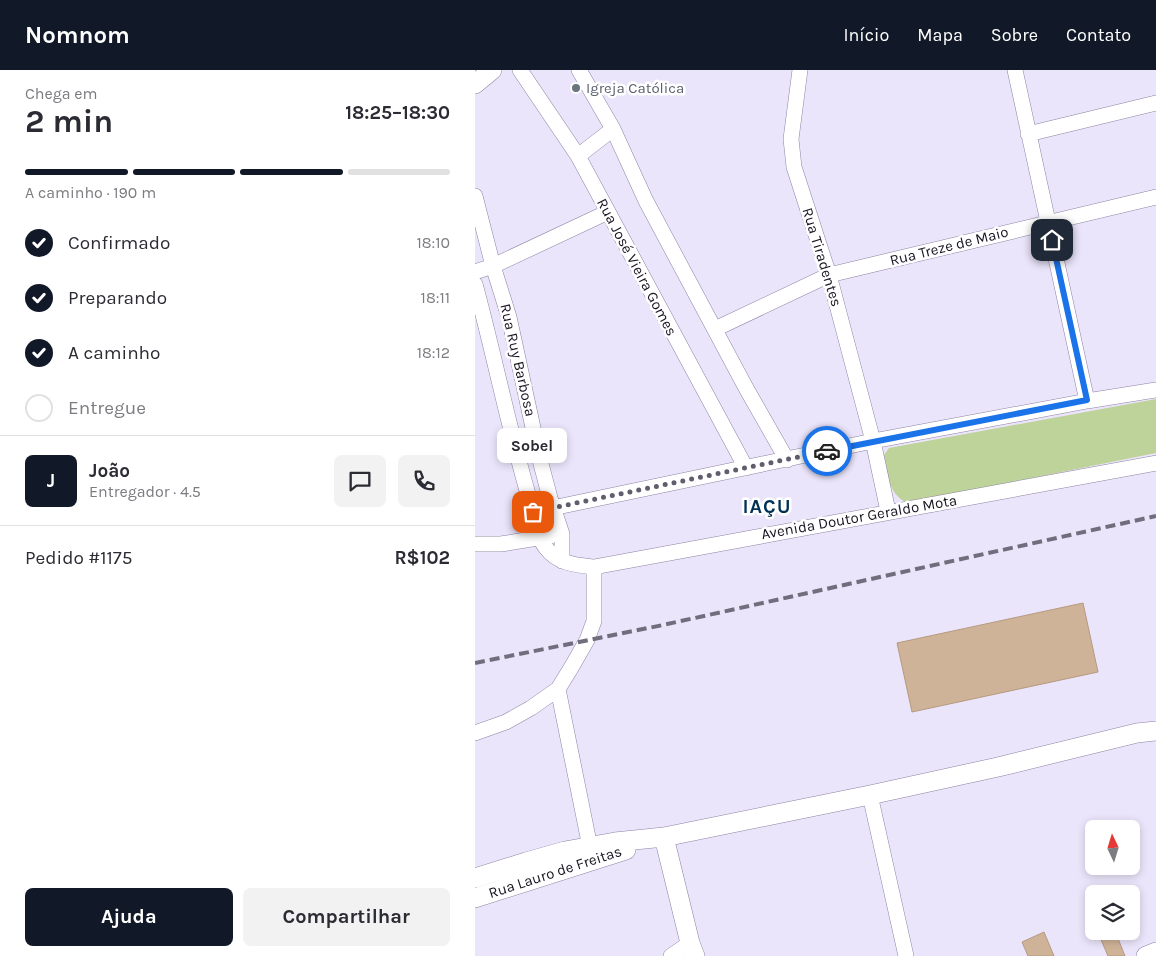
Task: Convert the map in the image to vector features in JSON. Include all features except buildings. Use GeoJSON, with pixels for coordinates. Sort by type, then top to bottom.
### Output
{"type":"FeatureCollection","features":[{"type":"Feature","properties":{"kind":"street"},"geometry":{"type":"LineString","coordinates":[[475,84],[492,70]]}},
{"type":"Feature","properties":{"kind":"street","name":"Rua José Vieira Gomes"},"geometry":{"type":"LineString","coordinates":[[520,70],[578,156],[746,468]]}},
{"type":"Feature","properties":{"kind":"street"},"geometry":{"type":"LineString","coordinates":[[579,70],[613,129],[646,201],[787,460]]}},
{"type":"Feature","properties":{"kind":"street","name":"Rua Tiradentes"},"geometry":{"type":"LineString","coordinates":[[800,70],[791,139],[794,167],[829,276],[873,441],[888,511]]}},
{"type":"Feature","properties":{"kind":"street"},"geometry":{"type":"LineString","coordinates":[[1015,70],[1087,400]]}},
{"type":"Feature","properties":{"kind":"street"},"geometry":{"type":"LineString","coordinates":[[1028,134],[1156,103]]}},
{"type":"Feature","properties":{"kind":"street"},"geometry":{"type":"LineString","coordinates":[[578,156],[613,129]]}},
{"type":"Feature","properties":{"kind":"street","name":"Rua Ruy Barbosa"},"geometry":{"type":"LineString","coordinates":[[475,196],[493,266],[509,317],[541,460],[561,534],[562,561]]}},
{"type":"Feature","properties":{"kind":"street","name":"Rua Treze de Maio"},"geometry":{"type":"LineString","coordinates":[[715,329],[829,276],[1156,197]]}},
{"type":"Feature","properties":{"kind":"street"},"geometry":{"type":"LineString","coordinates":[[475,272],[493,266],[608,212]]}},
{"type":"Feature","properties":{"kind":"street","name":"Rua Ruy Barbosa"},"geometry":{"type":"LineString","coordinates":[[475,284],[495,357],[520,467],[541,538],[548,551],[562,561]]}},
{"type":"Feature","properties":{"kind":"street"},"geometry":{"type":"LineString","coordinates":[[533,512],[873,441],[1087,400],[1156,390]]}},
{"type":"Feature","properties":{"kind":"street","name":"Avenida Doutor Geraldo Mota"},"geometry":{"type":"LineString","coordinates":[[562,561],[569,564],[594,566],[1156,463]]}},
{"type":"Feature","properties":{"kind":"street"},"geometry":{"type":"LineString","coordinates":[[475,544],[501,544],[561,534]]}},
{"type":"Feature","properties":{"kind":"street"},"geometry":{"type":"LineString","coordinates":[[475,733],[506,722],[531,708],[558,689],[587,640],[594,621],[594,566]]}},
{"type":"Feature","properties":{"kind":"street"},"geometry":{"type":"LineString","coordinates":[[558,689],[591,854]]}},
{"type":"Feature","properties":{"kind":"street"},"geometry":{"type":"LineString","coordinates":[[671,956],[693,950],[664,837],[870,795],[998,767],[1137,733],[1156,731]]}},
{"type":"Feature","properties":{"kind":"street"},"geometry":{"type":"LineString","coordinates":[[870,795],[906,956]]}},
{"type":"Feature","properties":{"kind":"street","name":"Rua Lauro de Freitas"},"geometry":{"type":"LineString","coordinates":[[475,878],[526,862],[627,850],[641,839],[664,837]]}},
{"type":"Feature","properties":{"kind":"street","name":"Rua Lauro de Freitas"},"geometry":{"type":"LineString","coordinates":[[475,898],[591,854]]}},
{"type":"Feature","properties":{"kind":"street"},"geometry":{"type":"LineString","coordinates":[[1147,956],[1156,952]]}},
{"type":"Feature","properties":{"kind":"green space"},"geometry":{"type":"Polygon","coordinates":[[[1156,399],[1156,453],[908,503],[896,495],[890,483],[884,455],[889,448],[1156,399]]]}},
{"type":"Feature","properties":{"kind":"railway"},"geometry":{"type":"LineString","coordinates":[[475,663],[663,625],[1156,516]]}},
{"type":"Feature","properties":{"kind":"way so far"},"geometry":{"type":"LineString","coordinates":[[533,512],[827,451]]}},
{"type":"Feature","properties":{"kind":"place","name":"Igreja Católica"},"geometry":{"type":"Point","coordinates":[576,88]}},
{"type":"Feature","properties":{"kind":"place","name":"Sobel"},"geometry":{"type":"Point","coordinates":[533,512]}},
{"type":"Feature","properties":{"kind":"district","name":"IAÇU"},"geometry":{"type":"Point","coordinates":[767,506]}},
{"type":"Feature","properties":{"kind":"route"},"geometry":{"type":"LineString","coordinates":[[827,451],[1087,400],[1052,240]]}}]}
